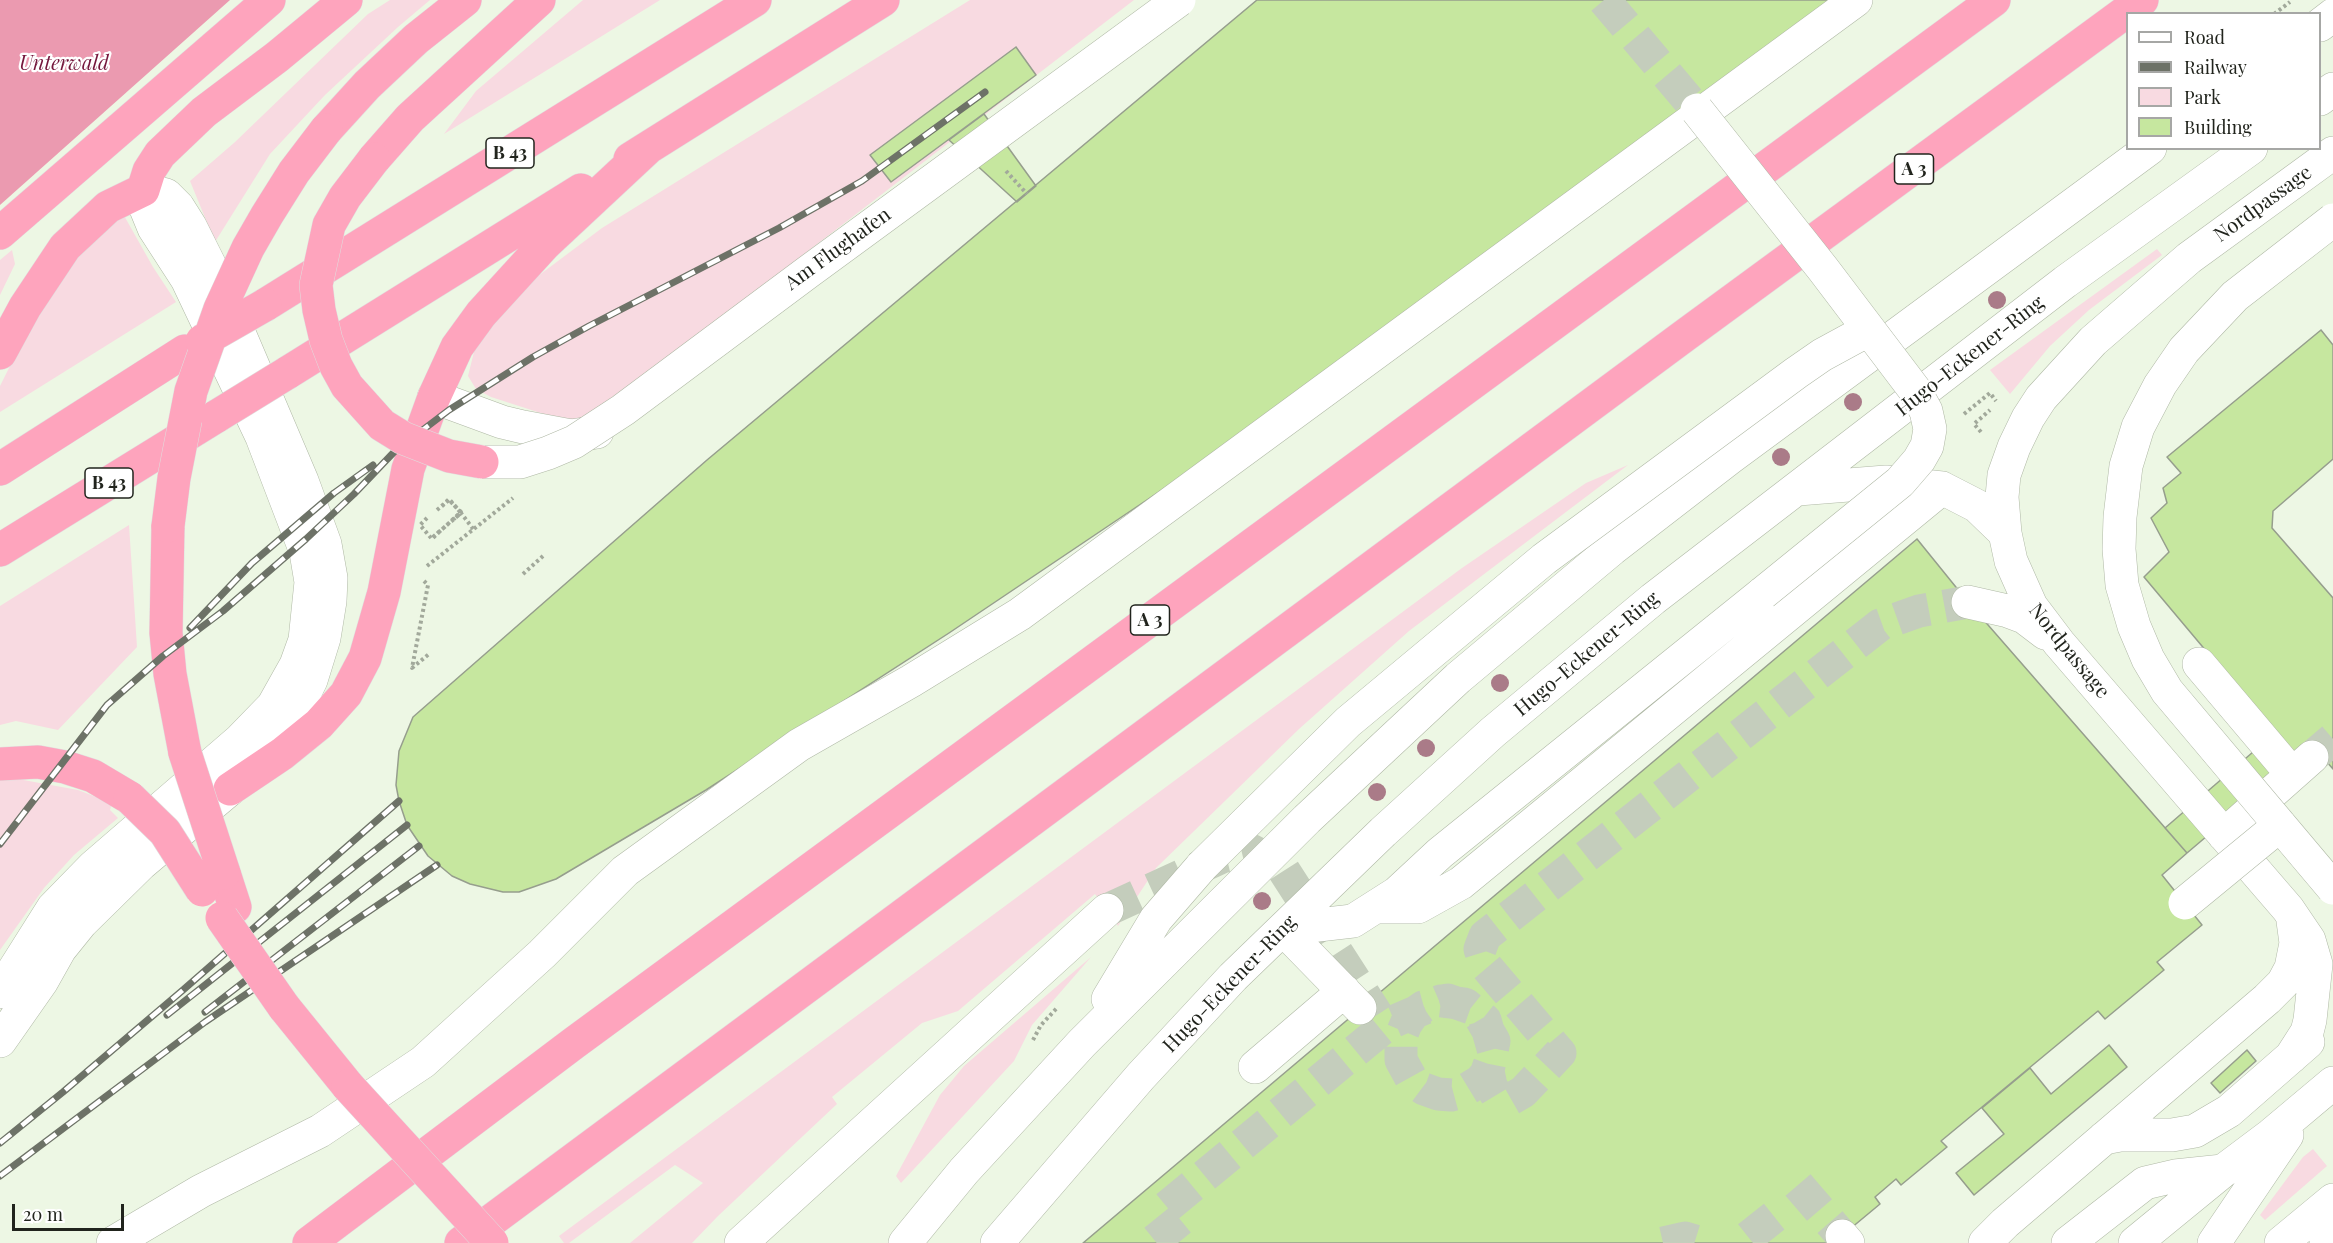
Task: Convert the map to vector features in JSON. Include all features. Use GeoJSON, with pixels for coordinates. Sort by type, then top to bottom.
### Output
{"type":"FeatureCollection","features":[{"type":"Feature","properties":{"kind":"highway"},"geometry":{"type":"LineString","coordinates":[[0,233],[269,0]]}},
{"type":"Feature","properties":{"kind":"highway"},"geometry":{"type":"LineString","coordinates":[[0,353],[25,307],[65,247],[108,207],[143,190],[154,162],[177,136],[204,112],[277,57],[346,0]]}},
{"type":"Feature","properties":{"kind":"highway"},"geometry":{"type":"LineString","coordinates":[[465,0],[375,77],[326,130],[294,172],[248,249],[220,309],[191,391],[174,478],[168,526],[166,633],[176,712],[213,882],[249,957],[284,1006],[348,1086],[492,1243]]}},
{"type":"Feature","properties":{"kind":"highway"},"geometry":{"type":"LineString","coordinates":[[482,462],[434,451],[403,438],[382,425],[347,386],[336,366],[326,340],[316,285],[329,225],[345,197],[374,159],[410,118],[539,0]]}},
{"type":"Feature","properties":{"kind":"highway","name":"B 43"},"geometry":{"type":"LineString","coordinates":[[0,469],[185,351],[265,304],[755,0]]}},
{"type":"Feature","properties":{"kind":"highway","name":"B 43"},"geometry":{"type":"LineString","coordinates":[[0,550],[883,0]]}},
{"type":"Feature","properties":{"kind":"highway","name":"A 3"},"geometry":{"type":"LineString","coordinates":[[309,1243],[574,1043],[1994,0]]}},
{"type":"Feature","properties":{"kind":"highway","name":"A 3"},"geometry":{"type":"LineString","coordinates":[[461,1243],[1684,336],[2142,0]]}},
{"type":"Feature","properties":{"kind":"highway"},"geometry":{"type":"LineString","coordinates":[[230,789],[282,754],[319,724],[346,694],[365,658],[384,592],[408,469],[434,397],[457,347],[481,314],[544,244],[648,148]]}},
{"type":"Feature","properties":{"kind":"highway"},"geometry":{"type":"LineString","coordinates":[[0,764],[38,762],[65,766],[93,777],[130,798],[213,882]]}},
{"type":"Feature","properties":{"kind":"street","name":"Am Flughafen"},"geometry":{"type":"LineString","coordinates":[[482,462],[520,462],[548,453],[574,442],[623,410],[807,272],[1179,0]]}},
{"type":"Feature","properties":{"kind":"street"},"geometry":{"type":"LineString","coordinates":[[434,397],[502,422],[542,431],[571,436],[593,434],[605,429],[700,365],[987,159],[1194,0]]}},
{"type":"Feature","properties":{"kind":"street"},"geometry":{"type":"LineString","coordinates":[[113,1243],[201,1191],[320,1131],[423,1062],[542,954],[625,871],[799,745],[911,681],[1020,614],[1856,0]]}},
{"type":"Feature","properties":{"kind":"street"},"geometry":{"type":"LineString","coordinates":[[1283,929],[1353,921],[1397,893],[1440,853],[1900,482],[1928,446],[1930,429],[1926,411],[1914,389],[1823,268],[1697,110]]}},
{"type":"Feature","properties":{"kind":"street"},"geometry":{"type":"LineString","coordinates":[[904,1243],[964,1171],[1082,1042],[1306,819],[1458,678],[1612,549],[1731,457],[2147,150]]}},
{"type":"Feature","properties":{"kind":"street","name":"Hugo-Eckener-Ring"},"geometry":{"type":"LineString","coordinates":[[997,1243],[1141,1077],[1233,977],[1383,832],[1493,732],[1653,599],[2066,282],[2248,150]]}},
{"type":"Feature","properties":{"kind":"street","name":"Nordpassage"},"geometry":{"type":"LineString","coordinates":[[2291,1057],[2304,1037],[2310,1020],[2316,964],[2309,940],[2288,909],[2059,643],[2031,606],[2019,584],[2011,561],[2005,533],[2002,497],[2004,475],[2018,437],[2041,398],[2093,341],[2189,258],[2333,153]]}},
{"type":"Feature","properties":{"kind":"street"},"geometry":{"type":"LineString","coordinates":[[0,992],[53,908],[93,867],[240,740],[273,706],[296,665],[304,640],[311,582],[306,552],[262,437],[187,279],[154,228],[145,206],[143,190],[166,195],[178,207],[213,272],[302,481],[325,544],[331,578],[324,638],[311,680],[301,700],[272,742],[230,789],[141,864],[81,923],[60,949],[42,981],[0,1041]]}},
{"type":"Feature","properties":{"kind":"street"},"geometry":{"type":"LineString","coordinates":[[2333,220],[2235,296],[2184,350],[2160,385],[2138,427],[2126,466],[2119,549],[2122,585],[2134,626],[2148,659],[2167,691],[2333,888]]}},
{"type":"Feature","properties":{"kind":"street"},"geometry":{"type":"LineString","coordinates":[[1082,1042],[1156,919],[1202,866],[1348,722],[1544,559],[1796,373],[1822,355],[1868,330]]}},
{"type":"Feature","properties":{"kind":"street"},"geometry":{"type":"LineString","coordinates":[[1798,489],[1886,483],[1942,488],[1977,506],[2005,533]]}},
{"type":"Feature","properties":{"kind":"street"},"geometry":{"type":"LineString","coordinates":[[1377,907],[1418,907],[1461,883],[1942,488]]}},
{"type":"Feature","properties":{"kind":"street"},"geometry":{"type":"LineString","coordinates":[[1968,602],[2024,617],[2059,643]]}},
{"type":"Feature","properties":{"kind":"street"},"geometry":{"type":"LineString","coordinates":[[2199,664],[2302,765],[2224,835]]}},
{"type":"Feature","properties":{"kind":"street"},"geometry":{"type":"LineString","coordinates":[[2185,903],[2280,825]]}},
{"type":"Feature","properties":{"kind":"street"},"geometry":{"type":"LineString","coordinates":[[1985,1243],[2283,983],[2291,969],[2296,943],[2294,922],[2288,909]]}},
{"type":"Feature","properties":{"kind":"street"},"geometry":{"type":"LineString","coordinates":[[741,1243],[1107,910]]}},
{"type":"Feature","properties":{"kind":"street"},"geometry":{"type":"LineString","coordinates":[[1255,1067],[1352,999],[1283,929]]}},
{"type":"Feature","properties":{"kind":"street"},"geometry":{"type":"LineString","coordinates":[[2104,1138],[2120,1135],[2172,1135],[2195,1131],[2229,1111],[2333,1020]]}},
{"type":"Feature","properties":{"kind":"street"},"geometry":{"type":"LineString","coordinates":[[2135,1243],[2333,1083]]}},
{"type":"Feature","properties":{"kind":"street"},"geometry":{"type":"LineString","coordinates":[[2214,1243],[2306,1105]]}},
{"type":"Feature","properties":{"kind":"street"},"geometry":{"type":"LineString","coordinates":[[2068,1243],[2145,1183],[2175,1176],[2223,1171]]}},
{"type":"Feature","properties":{"kind":"street"},"geometry":{"type":"LineString","coordinates":[[2103,1243],[2164,1195],[2178,1187],[2223,1171]]}},
{"type":"Feature","properties":{"kind":"street"},"geometry":{"type":"LineString","coordinates":[[2170,1243],[2196,1215],[2223,1171]]}},
{"type":"Feature","properties":{"kind":"street"},"geometry":{"type":"LineString","coordinates":[[2281,1243],[2333,1200]]}},
{"type":"Feature","properties":{"kind":"street"},"geometry":{"type":"LineString","coordinates":[[2326,1243],[2333,1220]]}},
{"type":"Feature","properties":{"kind":"path"},"geometry":{"type":"LineString","coordinates":[[2277,12],[2293,0]]}},
{"type":"Feature","properties":{"kind":"path"},"geometry":{"type":"LineString","coordinates":[[1959,418],[1990,393],[1998,403],[1974,424]]}},
{"type":"Feature","properties":{"kind":"path"},"geometry":{"type":"LineString","coordinates":[[428,518],[420,525],[432,539],[461,513],[449,499],[442,506]]}},
{"type":"Feature","properties":{"kind":"path"},"geometry":{"type":"LineString","coordinates":[[439,531],[461,513],[474,530]]}},
{"type":"Feature","properties":{"kind":"path"},"geometry":{"type":"LineString","coordinates":[[523,574],[543,556]]}},
{"type":"Feature","properties":{"kind":"path"},"geometry":{"type":"LineString","coordinates":[[422,579],[428,585],[412,668],[429,654]]}},
{"type":"Feature","properties":{"kind":"green space","name":"Unterwald"},"geometry":{"type":"Polygon","coordinates":[[[0,0],[230,0],[0,205],[0,0]]]}},
{"type":"Feature","properties":{"kind":"green space"},"geometry":{"type":"Polygon","coordinates":[[[390,0],[430,0],[325,95],[270,154],[215,242],[190,181],[235,142],[368,14],[390,0]]]}},
{"type":"Feature","properties":{"kind":"green space"},"geometry":{"type":"Polygon","coordinates":[[[583,0],[660,0],[444,134],[476,91],[583,0]]]}},
{"type":"Feature","properties":{"kind":"green space"},"geometry":{"type":"Polygon","coordinates":[[[970,0],[1134,0],[581,426],[491,397],[476,389],[468,376],[478,336],[518,291],[602,228],[970,0]]]}},
{"type":"Feature","properties":{"kind":"green space"},"geometry":{"type":"Polygon","coordinates":[[[122,212],[176,302],[0,412],[0,386],[34,318],[85,244],[122,212]]]}},
{"type":"Feature","properties":{"kind":"green space"},"geometry":{"type":"Polygon","coordinates":[[[2157,249],[2162,255],[2089,310],[2050,346],[2010,394],[1990,370],[2157,249]]]}},
{"type":"Feature","properties":{"kind":"green space"},"geometry":{"type":"Polygon","coordinates":[[[12,250],[15,264],[0,295],[0,260],[12,250]]]}},
{"type":"Feature","properties":{"kind":"green space"},"geometry":{"type":"Polygon","coordinates":[[[1628,465],[1409,631],[1299,729],[1156,868],[1118,926],[1095,894],[958,1011],[922,1023],[832,1097],[837,1104],[692,1243],[630,1243],[703,1183],[675,1165],[569,1243],[564,1243],[559,1236],[1462,568],[1586,483],[1628,465]]]}},
{"type":"Feature","properties":{"kind":"green space"},"geometry":{"type":"Polygon","coordinates":[[[129,525],[137,647],[58,730],[16,721],[0,725],[0,606],[129,525]]]}},
{"type":"Feature","properties":{"kind":"green space"},"geometry":{"type":"Polygon","coordinates":[[[7,777],[78,790],[112,803],[110,810],[118,818],[74,855],[44,888],[0,950],[0,779],[7,777]]]}},
{"type":"Feature","properties":{"kind":"green space"},"geometry":{"type":"Polygon","coordinates":[[[1091,957],[1032,1025],[1014,1061],[901,1183],[896,1176],[940,1095],[964,1066],[1091,957]]]}},
{"type":"Feature","properties":{"kind":"green space"},"geometry":{"type":"Polygon","coordinates":[[[2313,1149],[2327,1166],[2265,1220],[2260,1215],[2303,1157],[2313,1149]]]}},
{"type":"Feature","properties":{"kind":"building"},"geometry":{"type":"Polygon","coordinates":[[[1257,0],[1847,0],[1190,471],[949,633],[706,790],[556,879],[519,892],[503,892],[470,884],[452,876],[428,856],[407,825],[396,785],[399,751],[413,717],[707,460],[1257,0]]]}},
{"type":"Feature","properties":{"kind":"building"},"geometry":{"type":"Polygon","coordinates":[[[1016,47],[1036,75],[891,182],[870,155],[1016,47]]]}},
{"type":"Feature","properties":{"kind":"building"},"geometry":{"type":"Polygon","coordinates":[[[984,114],[1036,186],[1017,202],[949,140],[984,114]]]}},
{"type":"Feature","properties":{"kind":"building"},"geometry":{"type":"Polygon","coordinates":[[[2321,330],[2333,345],[2333,459],[2273,511],[2272,528],[2333,598],[2333,769],[2313,746],[2187,853],[2165,828],[2275,733],[2144,577],[2169,552],[2151,518],[2167,503],[2163,488],[2181,473],[2167,457],[2321,330]]]}},
{"type":"Feature","properties":{"kind":"building"},"geometry":{"type":"Polygon","coordinates":[[[1917,539],[1968,602],[2187,853],[2162,875],[2202,925],[2157,962],[2164,970],[2105,1019],[2098,1011],[1941,1141],[1947,1147],[1901,1185],[1896,1179],[1875,1197],[1880,1204],[1833,1243],[1083,1243],[1917,539]]]}},
{"type":"Feature","properties":{"kind":"building"},"geometry":{"type":"Polygon","coordinates":[[[2109,1045],[2127,1067],[1974,1195],[1956,1173],[2004,1134],[1982,1108],[2030,1068],[2051,1094],[2109,1045]]]}},
{"type":"Feature","properties":{"kind":"building"},"geometry":{"type":"Polygon","coordinates":[[[2247,1050],[2256,1061],[2220,1093],[2211,1083],[2247,1050]]]}},
{"type":"Feature","properties":{"kind":"tunnel"},"geometry":{"type":"LineString","coordinates":[[1604,0],[1697,110]]}},
{"type":"Feature","properties":{"kind":"tunnel"},"geometry":{"type":"LineString","coordinates":[[1178,1243],[1156,1216],[1388,1024],[1441,1001],[1465,1004],[1485,1020],[1494,1052],[1486,1074],[1480,1081],[1462,1092],[1451,1095],[1438,1094],[1424,1089],[1412,1080],[1401,1060],[1401,1036],[1413,1014],[1423,1007],[1448,1000],[1476,1010],[1494,1041],[1488,1071],[1491,1086],[1497,1096],[1509,1100],[1523,1092],[1560,1053],[1485,965],[1480,949],[1485,936],[1880,625],[1919,611],[1968,602]]}},
{"type":"Feature","properties":{"kind":"tunnel"},"geometry":{"type":"LineString","coordinates":[[2312,757],[2333,739]]}},
{"type":"Feature","properties":{"kind":"tunnel"},"geometry":{"type":"LineString","coordinates":[[1107,910],[1222,857],[1251,850],[1281,866],[1377,1015]]}},
{"type":"Feature","properties":{"kind":"tunnel"},"geometry":{"type":"LineString","coordinates":[[1798,1185],[1842,1236]]}},
{"type":"Feature","properties":{"kind":"tunnel"},"geometry":{"type":"LineString","coordinates":[[1751,1214],[1774,1243]]}},
{"type":"Feature","properties":{"kind":"tunnel"},"geometry":{"type":"LineString","coordinates":[[1663,1243],[1685,1238],[1701,1243]]}},
{"type":"Feature","properties":{"kind":"railway"},"geometry":{"type":"LineString","coordinates":[[0,844],[107,705],[163,656],[223,611],[306,539],[395,451],[449,410],[533,357],[779,228],[862,181],[985,92]]}},
{"type":"Feature","properties":{"kind":"railway"},"geometry":{"type":"LineString","coordinates":[[190,628],[252,563],[334,493],[373,465]]}},
{"type":"Feature","properties":{"kind":"railway"},"geometry":{"type":"LineString","coordinates":[[0,1143],[183,990],[399,801]]}},
{"type":"Feature","properties":{"kind":"railway"},"geometry":{"type":"LineString","coordinates":[[167,1015],[407,825]]}},
{"type":"Feature","properties":{"kind":"railway"},"geometry":{"type":"LineString","coordinates":[[205,1012],[419,846]]}},
{"type":"Feature","properties":{"kind":"railway"},"geometry":{"type":"LineString","coordinates":[[0,1176],[205,1022],[437,865]]}}]}
